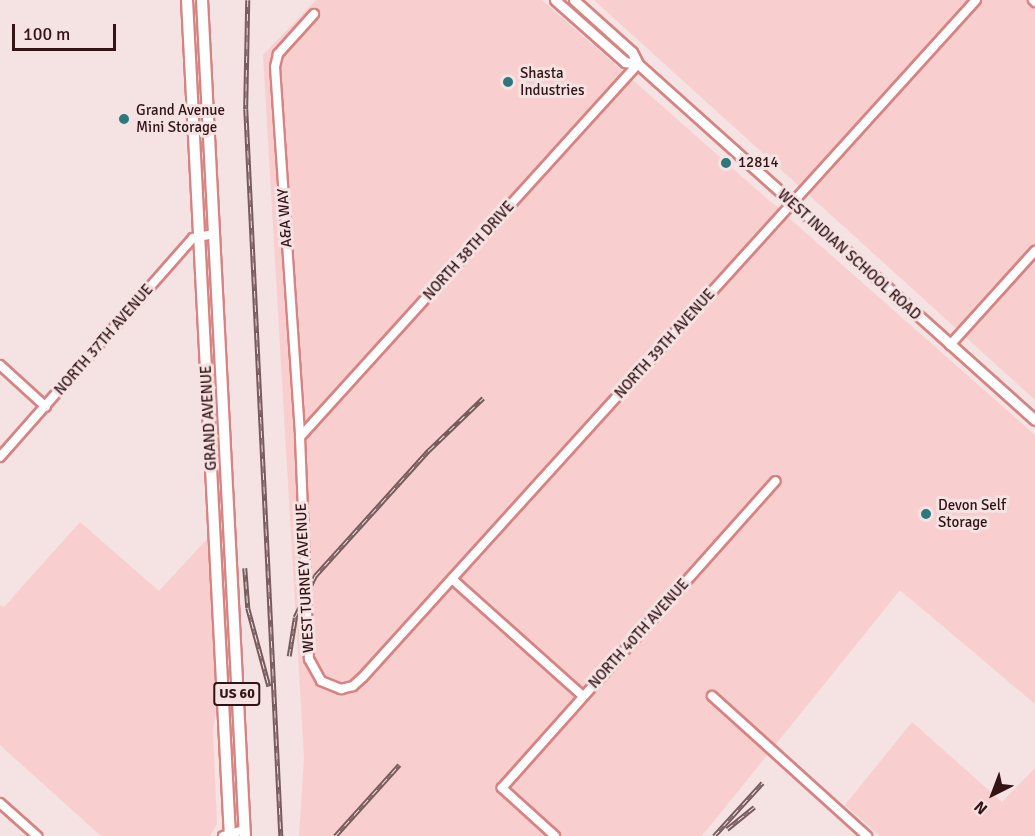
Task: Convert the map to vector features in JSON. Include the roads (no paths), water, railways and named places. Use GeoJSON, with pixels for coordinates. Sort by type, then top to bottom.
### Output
{"type":"FeatureCollection","features":[{"type":"Feature","properties":{"kind":"highway","name":"GRAND AVENUE"},"geometry":{"type":"LineString","coordinates":[[187,0],[227,834]]}},
{"type":"Feature","properties":{"kind":"highway","name":"GRAND AVENUE"},"geometry":{"type":"LineString","coordinates":[[202,0],[244,833]]}},
{"type":"Feature","properties":{"kind":"highway"},"geometry":{"type":"LineString","coordinates":[[188,14],[204,23]]}},
{"type":"Feature","properties":{"kind":"highway"},"geometry":{"type":"LineString","coordinates":[[214,528],[229,528]]}},
{"type":"Feature","properties":{"kind":"main road","name":"WEST INDIAN SCHOOL ROAD"},"geometry":{"type":"LineString","coordinates":[[555,0],[625,62],[638,64]]}},
{"type":"Feature","properties":{"kind":"main road","name":"WEST INDIAN SCHOOL ROAD"},"geometry":{"type":"LineString","coordinates":[[579,2],[632,52],[638,64],[1035,420]]}},
{"type":"Feature","properties":{"kind":"street","name":"NORTH 39TH AVENUE"},"geometry":{"type":"LineString","coordinates":[[353,686],[976,0]]}},
{"type":"Feature","properties":{"kind":"street"},"geometry":{"type":"LineString","coordinates":[[571,15],[579,2]]}},
{"type":"Feature","properties":{"kind":"street","name":"A&A WAY"},"geometry":{"type":"LineString","coordinates":[[300,437],[275,67],[278,54],[314,14]]}},
{"type":"Feature","properties":{"kind":"street","name":"NORTH 38TH DRIVE"},"geometry":{"type":"LineString","coordinates":[[300,437],[638,64]]}},
{"type":"Feature","properties":{"kind":"street"},"geometry":{"type":"LineString","coordinates":[[199,235],[214,234]]}},
{"type":"Feature","properties":{"kind":"street","name":"NORTH 37TH AVENUE"},"geometry":{"type":"LineString","coordinates":[[0,457],[46,406],[91,350],[199,235]]}},
{"type":"Feature","properties":{"kind":"street"},"geometry":{"type":"LineString","coordinates":[[950,345],[1035,251]]}},
{"type":"Feature","properties":{"kind":"street"},"geometry":{"type":"LineString","coordinates":[[0,365],[46,406]]}},
{"type":"Feature","properties":{"kind":"street","name":"WEST TURNEY AVENUE"},"geometry":{"type":"LineString","coordinates":[[300,437],[310,666],[321,681],[341,689],[353,686]]}},
{"type":"Feature","properties":{"kind":"street","name":"NORTH 40TH AVENUE"},"geometry":{"type":"LineString","coordinates":[[555,836],[502,788],[776,481]]}},
{"type":"Feature","properties":{"kind":"street"},"geometry":{"type":"LineString","coordinates":[[452,579],[583,696]]}},
{"type":"Feature","properties":{"kind":"street"},"geometry":{"type":"LineString","coordinates":[[712,696],[867,836]]}},
{"type":"Feature","properties":{"kind":"street"},"geometry":{"type":"LineString","coordinates":[[0,803],[37,836]]}},
{"type":"Feature","properties":{"kind":"street"},"geometry":{"type":"LineString","coordinates":[[227,834],[244,833]]}},
{"type":"Feature","properties":{"kind":"railway"},"geometry":{"type":"LineString","coordinates":[[248,0],[246,109],[281,836]]}},
{"type":"Feature","properties":{"kind":"railway"},"geometry":{"type":"LineString","coordinates":[[289,656],[295,617],[315,576],[429,450],[483,398]]}},
{"type":"Feature","properties":{"kind":"railway"},"geometry":{"type":"LineString","coordinates":[[245,568],[248,608],[269,686]]}},
{"type":"Feature","properties":{"kind":"railway"},"geometry":{"type":"LineString","coordinates":[[335,836],[399,765]]}},
{"type":"Feature","properties":{"kind":"railway"},"geometry":{"type":"LineString","coordinates":[[714,836],[762,783]]}},
{"type":"Feature","properties":{"kind":"railway"},"geometry":{"type":"LineString","coordinates":[[727,829],[754,807]]}},
{"type":"Feature","properties":{"kind":"place","name":"Shasta Industries"},"geometry":{"type":"Point","coordinates":[508,82]}},
{"type":"Feature","properties":{"kind":"place","name":"Grand Avenue Mini Storage"},"geometry":{"type":"Point","coordinates":[124,119]}},
{"type":"Feature","properties":{"kind":"place","name":"12814"},"geometry":{"type":"Point","coordinates":[726,163]}},
{"type":"Feature","properties":{"kind":"place","name":"Devon Self Storage"},"geometry":{"type":"Point","coordinates":[926,514]}}]}
